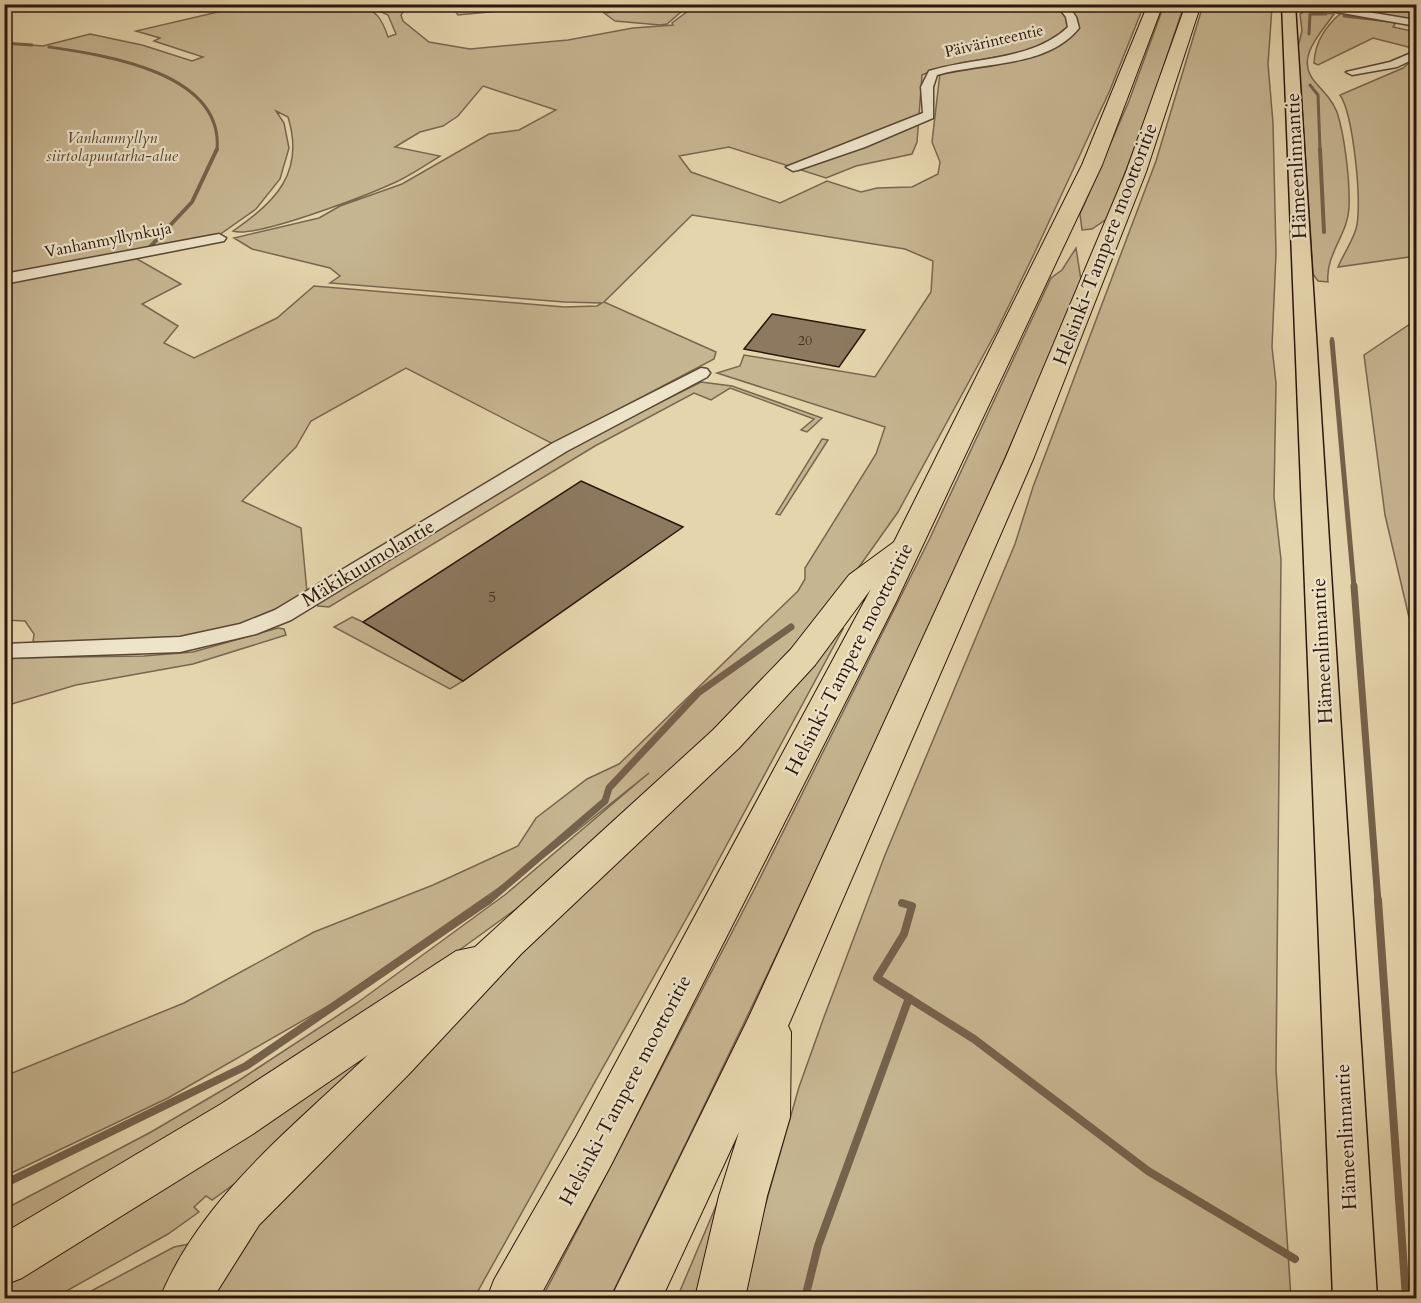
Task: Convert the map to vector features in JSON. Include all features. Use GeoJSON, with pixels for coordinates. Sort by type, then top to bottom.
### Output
{"type":"FeatureCollection","features":[{"type":"Feature","properties":{"kind":"highway","name":"Helsinki-Tampere moottoritie"},"geometry":{"type":"LineString","coordinates":[[512,1299],[594,1150],[908,544],[1092,165],[1156,4]]}},
{"type":"Feature","properties":{"kind":"highway","name":"Helsinki-Tampere moottoritie"},"geometry":{"type":"LineString","coordinates":[[636,1299],[769,1021],[1020,457],[1136,172],[1194,4]]}},
{"type":"Feature","properties":{"kind":"highway"},"geometry":{"type":"LineString","coordinates":[[185,1299],[206,1261],[243,1209],[401,1052],[506,942],[726,739],[803,657],[860,582],[908,544]]}},
{"type":"Feature","properties":{"kind":"highway"},"geometry":{"type":"LineString","coordinates":[[4,1261],[237,1119],[425,992],[506,942]]}},
{"type":"Feature","properties":{"kind":"highway"},"geometry":{"type":"LineString","coordinates":[[720,1299],[743,1196],[767,1117],[769,1021]]}},
{"type":"Feature","properties":{"kind":"main road","name":"Hämeenlinnantie"},"geometry":{"type":"LineString","coordinates":[[1288,4],[1355,1299]]}},
{"type":"Feature","properties":{"kind":"street","name":"Päivärinteentie"},"geometry":{"type":"LineString","coordinates":[[793,167],[860,144],[929,115],[927,87],[928,78],[933,73],[1030,52],[1056,43],[1074,28],[1071,17],[1061,4]]}},
{"type":"Feature","properties":{"kind":"street"},"geometry":{"type":"LineString","coordinates":[[1296,4],[1416,22]]}},
{"type":"Feature","properties":{"kind":"street"},"geometry":{"type":"LineString","coordinates":[[1310,4],[1365,15]]}},
{"type":"Feature","properties":{"kind":"street"},"geometry":{"type":"LineString","coordinates":[[1352,72],[1385,67],[1416,54]]}},
{"type":"Feature","properties":{"kind":"street","name":"Vanhanmyllynkuja"},"geometry":{"type":"LineString","coordinates":[[4,279],[219,238]]}},
{"type":"Feature","properties":{"kind":"street","name":"Mäkikuumolantie"},"geometry":{"type":"LineString","coordinates":[[4,651],[184,646],[231,636],[263,624],[283,615],[560,447],[701,373]]}},
{"type":"Feature","properties":{"kind":"green space","name":"Vanhanmyllyn siirtolapuutarha-alue"},"geometry":{"type":"Polygon","coordinates":[[[252,4],[357,5],[378,16],[388,37],[396,34],[388,15],[367,5],[408,5],[401,15],[403,21],[429,42],[470,49],[568,40],[633,28],[673,25],[672,23],[696,5],[1059,4],[1069,17],[1070,27],[1051,42],[1033,49],[953,65],[922,75],[917,142],[912,154],[856,166],[826,178],[729,147],[679,156],[691,172],[780,203],[827,181],[861,192],[877,188],[912,187],[938,174],[940,162],[932,142],[940,73],[1037,52],[1076,29],[1066,5],[1144,5],[1110,90],[1034,254],[996,332],[898,512],[832,605],[751,699],[523,904],[371,1014],[5,1245],[5,1209],[151,1132],[238,1081],[357,1003],[506,894],[649,773],[549,853],[330,1005],[168,1098],[5,1176],[5,1076],[184,1003],[314,932],[433,885],[518,846],[536,818],[587,779],[619,764],[798,591],[805,579],[805,568],[876,454],[885,427],[717,373],[740,366],[744,355],[875,377],[931,292],[933,261],[905,249],[692,215],[604,302],[716,352],[714,359],[553,444],[406,368],[311,421],[296,447],[242,501],[301,528],[307,592],[254,621],[194,636],[167,640],[33,642],[34,634],[25,621],[5,620],[5,281],[132,256],[181,284],[142,304],[178,326],[164,343],[194,358],[277,318],[314,286],[564,307],[597,306],[602,303],[330,283],[340,276],[330,268],[252,249],[234,238],[319,218],[340,206],[402,184],[489,134],[519,130],[556,110],[483,86],[458,116],[443,126],[420,132],[395,147],[440,156],[402,179],[363,196],[287,222],[245,232],[233,231],[274,197],[289,170],[293,154],[288,117],[276,111],[284,123],[289,148],[280,179],[256,209],[219,235],[5,276],[5,43],[43,46],[90,34],[142,45],[192,61],[203,57],[154,41],[160,38],[136,31],[252,4]]]}},
{"type":"Feature","properties":{"kind":"green space"},"geometry":{"type":"Polygon","coordinates":[[[539,4],[541,7],[458,15],[451,5],[539,4]]]}},
{"type":"Feature","properties":{"kind":"green space"},"geometry":{"type":"Polygon","coordinates":[[[1266,4],[1272,7],[1268,64],[1273,123],[1276,253],[1272,347],[1276,383],[1274,497],[1281,560],[1276,1070],[1291,1298],[745,1298],[762,1217],[799,1087],[885,855],[1015,544],[1033,487],[1156,161],[1203,5],[1266,4]]]}},
{"type":"Feature","properties":{"kind":"green space"},"geometry":{"type":"Polygon","coordinates":[[[1406,4],[1416,6],[1416,21],[1346,10],[1342,5],[1406,4]]]}},
{"type":"Feature","properties":{"kind":"green space"},"geometry":{"type":"Polygon","coordinates":[[[617,5],[689,5],[667,24],[660,25],[615,21],[604,13],[622,11],[617,5]]]}},
{"type":"Feature","properties":{"kind":"green space"},"geometry":{"type":"Polygon","coordinates":[[[1164,5],[1184,5],[1151,104],[1108,218],[1092,229],[1082,230],[1080,214],[1129,101],[1164,5]]]}},
{"type":"Feature","properties":{"kind":"green space"},"geometry":{"type":"Polygon","coordinates":[[[1305,11],[1334,14],[1312,46],[1307,64],[1309,73],[1337,112],[1348,172],[1348,218],[1330,263],[1328,282],[1318,281],[1313,274],[1298,47],[1302,31],[1300,14],[1305,11]]]}},
{"type":"Feature","properties":{"kind":"green space"},"geometry":{"type":"Polygon","coordinates":[[[1341,13],[1390,20],[1395,24],[1393,27],[1416,32],[1416,49],[1373,38],[1318,65],[1314,63],[1319,42],[1326,29],[1341,13]]]}},
{"type":"Feature","properties":{"kind":"green space"},"geometry":{"type":"Polygon","coordinates":[[[1416,57],[1416,256],[1338,267],[1356,229],[1358,217],[1353,139],[1345,105],[1340,95],[1403,68],[1416,57]]]}},
{"type":"Feature","properties":{"kind":"green space"},"geometry":{"type":"Polygon","coordinates":[[[1076,248],[1081,280],[1077,294],[1021,421],[850,799],[610,1298],[542,1298],[756,886],[930,538],[1051,278],[1062,270],[1076,248]]]}},
{"type":"Feature","properties":{"kind":"green space"},"geometry":{"type":"Polygon","coordinates":[[[1416,320],[1416,647],[1385,515],[1364,355],[1416,320]]]}},
{"type":"Feature","properties":{"kind":"green space"},"geometry":{"type":"Polygon","coordinates":[[[701,382],[732,386],[822,418],[807,432],[801,430],[814,419],[730,388],[711,400],[694,393],[595,446],[329,607],[318,606],[317,604],[571,447],[701,382]]]}},
{"type":"Feature","properties":{"kind":"green space"},"geometry":{"type":"Polygon","coordinates":[[[822,439],[828,440],[780,515],[776,514],[822,439]]]}},
{"type":"Feature","properties":{"kind":"green space"},"geometry":{"type":"Polygon","coordinates":[[[352,617],[463,681],[450,689],[334,627],[352,617]]]}},
{"type":"Feature","properties":{"kind":"green space"},"geometry":{"type":"Polygon","coordinates":[[[278,628],[284,629],[286,635],[193,664],[76,685],[5,706],[5,658],[144,656],[193,652],[278,628]]]}},
{"type":"Feature","properties":{"kind":"green space"},"geometry":{"type":"Polygon","coordinates":[[[843,629],[704,887],[474,1298],[203,1298],[235,1246],[837,630],[843,629]]]}},
{"type":"Feature","properties":{"kind":"green space"},"geometry":{"type":"Polygon","coordinates":[[[406,1022],[251,1172],[212,1200],[206,1196],[194,1207],[199,1212],[168,1234],[54,1298],[5,1298],[4,1276],[406,1022]]]}},
{"type":"Feature","properties":{"kind":"green space"},"geometry":{"type":"Polygon","coordinates":[[[727,1180],[710,1298],[677,1298],[727,1180]]]}},
{"type":"Feature","properties":{"kind":"green space"},"geometry":{"type":"Polygon","coordinates":[[[194,1243],[166,1298],[78,1298],[174,1247],[194,1243]]]}},
{"type":"Feature","properties":{"kind":"building"},"geometry":{"type":"Polygon","coordinates":[[[772,314],[865,330],[839,367],[744,349],[772,314]]]}},
{"type":"Feature","properties":{"kind":"building"},"geometry":{"type":"Polygon","coordinates":[[[581,481],[683,527],[463,681],[363,622],[581,481]]]}},
{"type":"Feature","properties":{"kind":"waterway"},"geometry":{"type":"LineString","coordinates":[[1309,34],[1310,14],[1326,14]]}},
{"type":"Feature","properties":{"kind":"waterway"},"geometry":{"type":"LineString","coordinates":[[1344,16],[1388,21]]}},
{"type":"Feature","properties":{"kind":"waterway"},"geometry":{"type":"LineString","coordinates":[[4,43],[32,45]]}},
{"type":"Feature","properties":{"kind":"waterway"},"geometry":{"type":"LineString","coordinates":[[49,47],[128,63],[156,72],[181,85],[201,102],[214,124],[217,149]]}},
{"type":"Feature","properties":{"kind":"waterway"},"geometry":{"type":"LineString","coordinates":[[1310,85],[1318,95],[1320,150]]}},
{"type":"Feature","properties":{"kind":"waterway"},"geometry":{"type":"LineString","coordinates":[[148,249],[192,202],[217,149]]}},
{"type":"Feature","properties":{"kind":"waterway"},"geometry":{"type":"LineString","coordinates":[[1320,149],[1324,232]]}},
{"type":"Feature","properties":{"kind":"waterway"},"geometry":{"type":"LineString","coordinates":[[1332,341],[1354,587]]}},
{"type":"Feature","properties":{"kind":"waterway"},"geometry":{"type":"LineString","coordinates":[[1354,586],[1378,902]]}},
{"type":"Feature","properties":{"kind":"waterway"},"geometry":{"type":"LineString","coordinates":[[487,902],[605,801],[609,788],[698,693],[791,627]]}},
{"type":"Feature","properties":{"kind":"waterway"},"geometry":{"type":"LineString","coordinates":[[4,1184],[246,1066],[489,900]]}},
{"type":"Feature","properties":{"kind":"waterway"},"geometry":{"type":"LineString","coordinates":[[1378,900],[1406,1298]]}},
{"type":"Feature","properties":{"kind":"waterway"},"geometry":{"type":"LineString","coordinates":[[902,903],[912,906],[904,934],[877,978],[909,998]]}},
{"type":"Feature","properties":{"kind":"waterway"},"geometry":{"type":"LineString","coordinates":[[805,1298],[818,1246],[909,998]]}},
{"type":"Feature","properties":{"kind":"waterway"},"geometry":{"type":"LineString","coordinates":[[909,998],[974,1039],[1148,1171],[1295,1259]]}}]}
